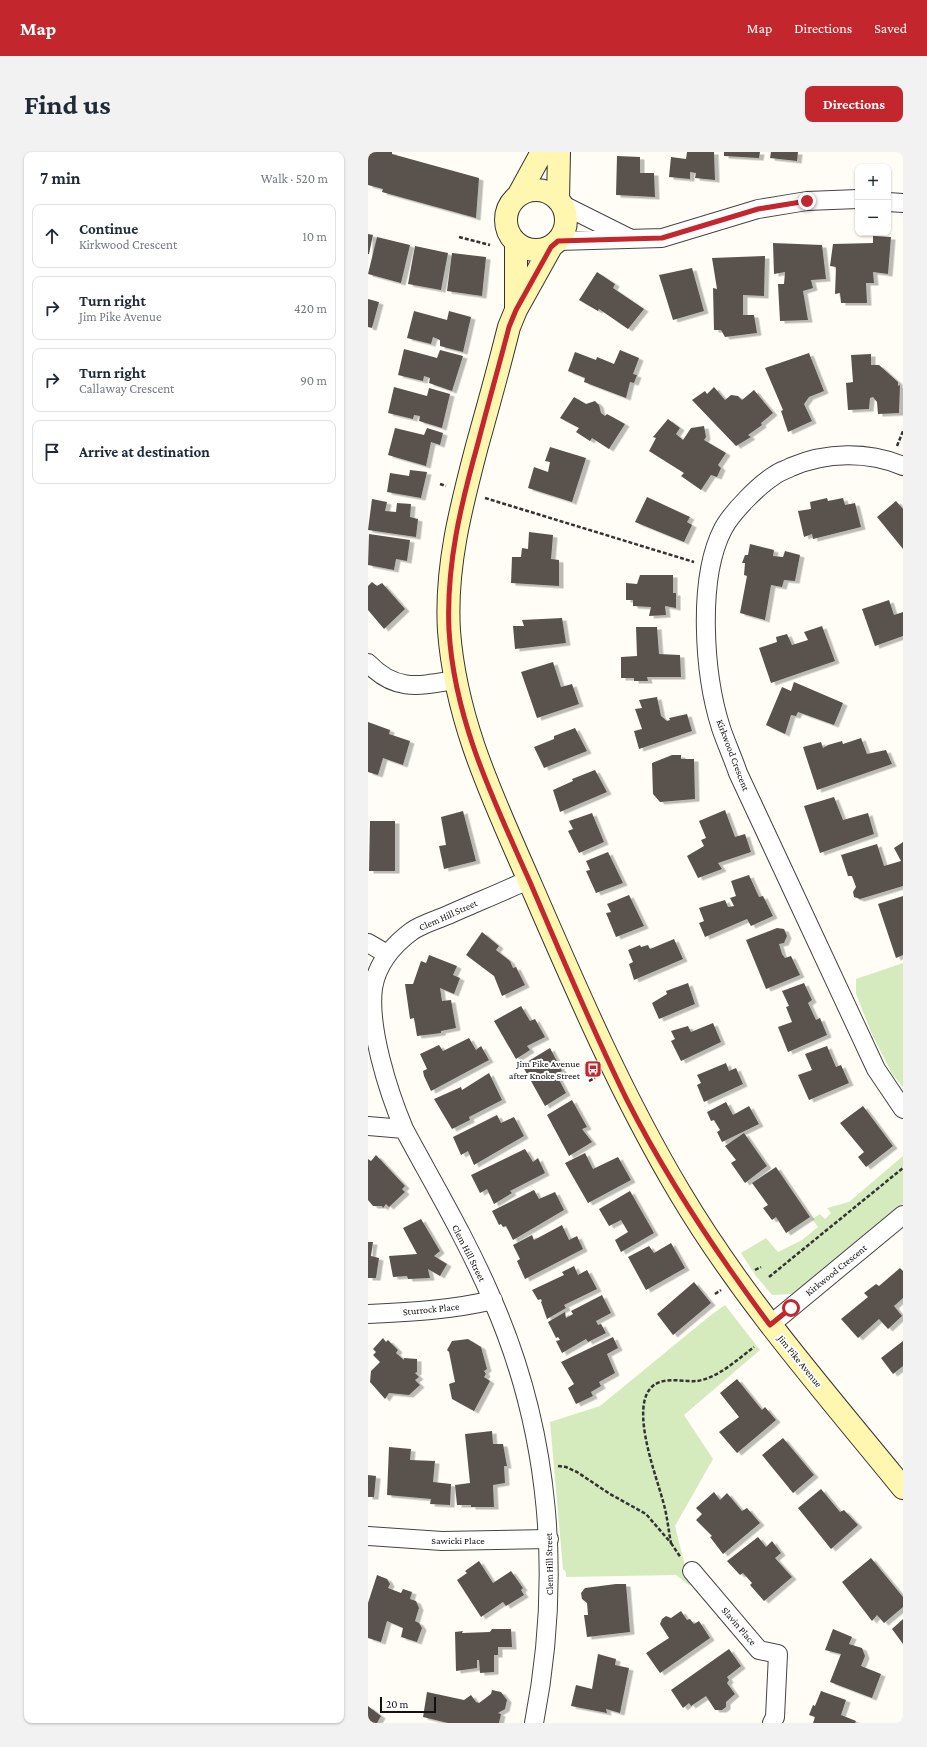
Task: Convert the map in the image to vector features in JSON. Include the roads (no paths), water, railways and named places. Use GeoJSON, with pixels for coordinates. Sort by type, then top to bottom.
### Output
{"type":"FeatureCollection","features":[{"type":"Feature","properties":{"kind":"street"},"geometry":{"type":"LineString","coordinates":[[542,152],[518,196],[507,210],[506,219],[510,236],[516,243],[532,250],[542,250],[554,244],[563,234],[566,223],[565,211],[560,202],[558,152]]}},
{"type":"Feature","properties":{"kind":"street"},"geometry":{"type":"LineString","coordinates":[[518,196],[534,190],[543,191],[560,202],[631,239]]}},
{"type":"Feature","properties":{"kind":"street"},"geometry":{"type":"LineString","coordinates":[[554,244],[662,238],[758,209],[807,201],[855,199]]}},
{"type":"Feature","properties":{"kind":"street","name":"Jim Pike Avenue"},"geometry":{"type":"LineString","coordinates":[[516,243],[516,310]]}},
{"type":"Feature","properties":{"kind":"street","name":"Jim Pike Avenue"},"geometry":{"type":"LineString","coordinates":[[554,244],[516,310],[509,327],[465,492],[452,552],[449,630],[455,680],[466,728],[481,768],[582,1005],[628,1102],[680,1194],[738,1281],[770,1325],[903,1488]]}},
{"type":"Feature","properties":{"kind":"street","name":"Kirkwood Crescent"},"geometry":{"type":"LineString","coordinates":[[903,466],[865,456],[839,455],[825,456],[798,464],[775,474],[746,499],[723,528],[711,559],[706,630],[707,656],[715,705],[721,728],[738,773],[876,1069],[903,1109]]}},
{"type":"Feature","properties":{"kind":"street"},"geometry":{"type":"LineString","coordinates":[[368,662],[387,679],[405,685],[424,685],[455,680]]}},
{"type":"Feature","properties":{"kind":"street","name":"Clem Hill Street"},"geometry":{"type":"LineString","coordinates":[[528,880],[413,930],[395,945],[381,964],[373,986],[372,1009],[380,1059],[394,1107],[404,1129],[479,1270],[493,1300],[514,1356],[531,1415],[547,1507],[550,1608],[543,1678],[534,1723]]}},
{"type":"Feature","properties":{"kind":"street"},"geometry":{"type":"LineString","coordinates":[[368,943],[387,954]]}},
{"type":"Feature","properties":{"kind":"street"},"geometry":{"type":"LineString","coordinates":[[368,1126],[404,1129]]}},
{"type":"Feature","properties":{"kind":"street","name":"Kirkwood Crescent"},"geometry":{"type":"LineString","coordinates":[[770,1325],[903,1215]]}},
{"type":"Feature","properties":{"kind":"street","name":"Sturrock Place"},"geometry":{"type":"LineString","coordinates":[[368,1314],[416,1312],[476,1304],[493,1300]]}},
{"type":"Feature","properties":{"kind":"street","name":"Sawicki Place"},"geometry":{"type":"LineString","coordinates":[[368,1536],[442,1541],[549,1539]]}},
{"type":"Feature","properties":{"kind":"street","name":"Slavin Place"},"geometry":{"type":"LineString","coordinates":[[692,1571],[760,1650],[778,1654],[775,1717],[772,1723]]}},
{"type":"Feature","properties":{"kind":"place","name":"Jim Pike Avenue after Knoke Street"},"geometry":{"type":"Point","coordinates":[593,1069]}}]}
